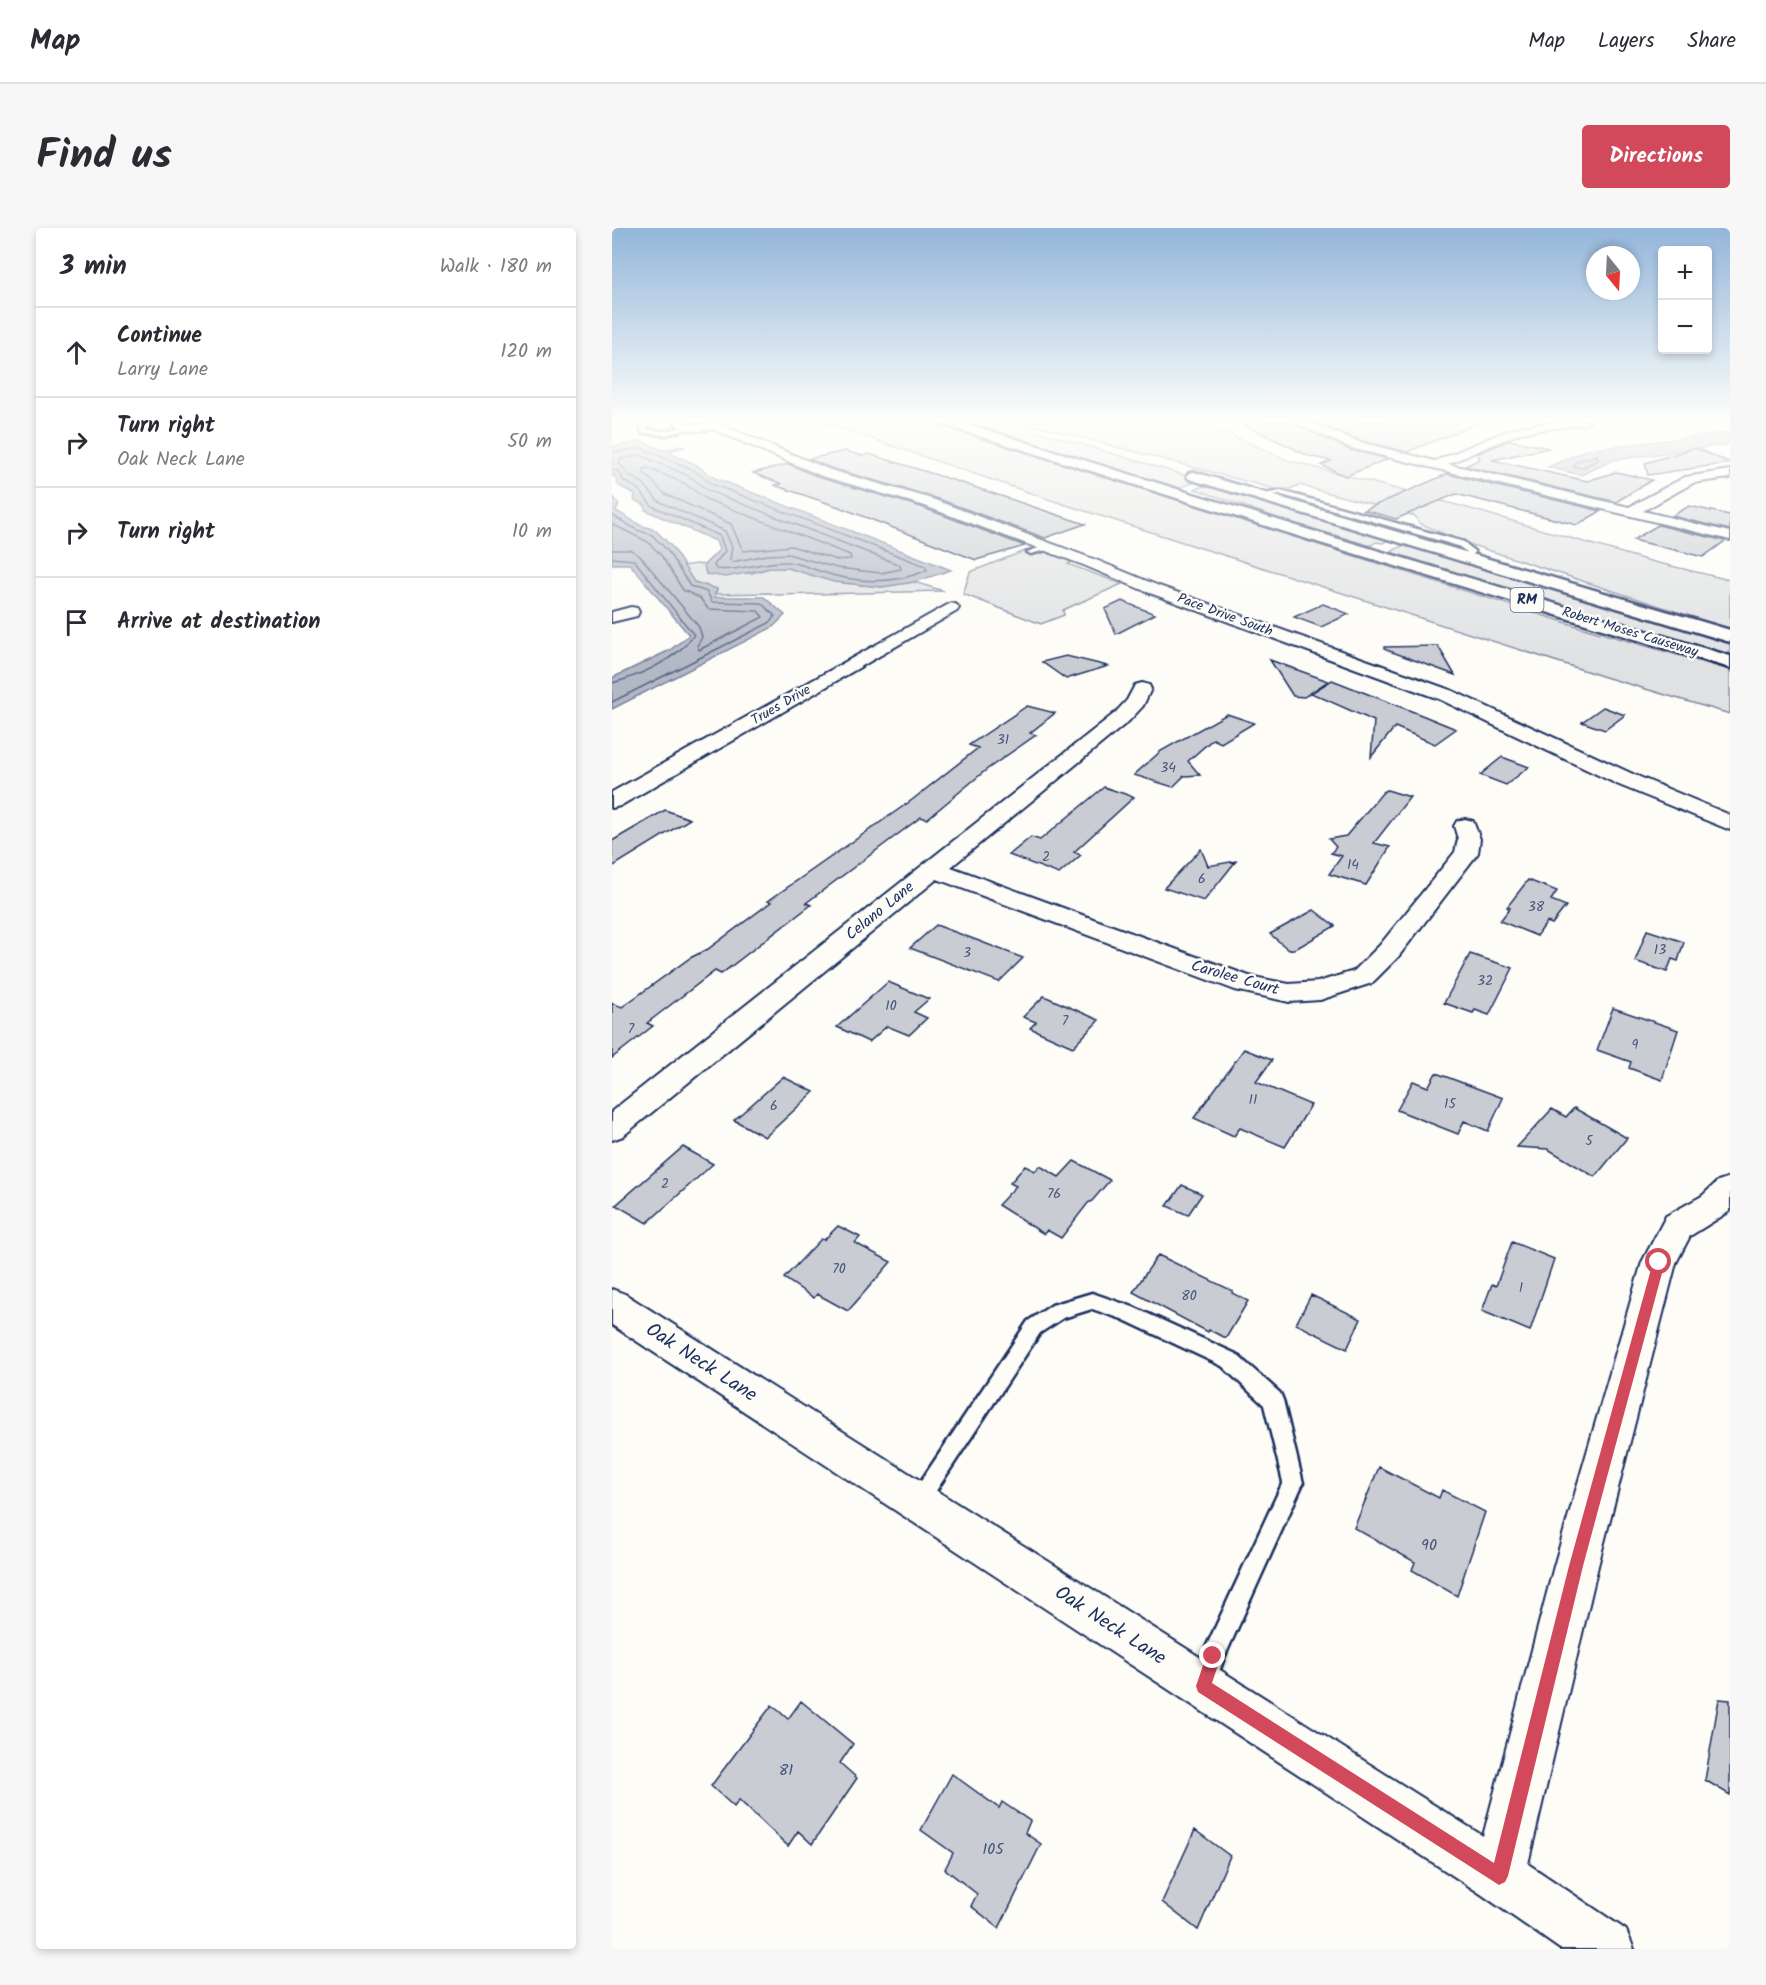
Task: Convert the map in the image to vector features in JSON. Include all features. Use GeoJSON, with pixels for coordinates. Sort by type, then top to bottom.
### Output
{"type":"FeatureCollection","features":[{"type":"Feature","properties":{"kind":"highway","name":"Robert Moses Causeway"},"geometry":{"type":"LineString","coordinates":[[1200,501],[1730,662]]}},
{"type":"Feature","properties":{"kind":"highway"},"geometry":{"type":"LineString","coordinates":[[1209,501],[1221,508]]}},
{"type":"Feature","properties":{"kind":"highway","name":"Robert Moses Causeway"},"geometry":{"type":"LineString","coordinates":[[1282,501],[1730,636]]}},
{"type":"Feature","properties":{"kind":"highway"},"geometry":{"type":"LineString","coordinates":[[1323,539],[1380,548],[1394,546],[1399,537]]}},
{"type":"Feature","properties":{"kind":"street","name":"Pace Drive South"},"geometry":{"type":"LineString","coordinates":[[925,501],[1039,550],[1091,563],[1153,589],[1446,695],[1627,780],[1730,823]]}},
{"type":"Feature","properties":{"kind":"street"},"geometry":{"type":"LineString","coordinates":[[1586,501],[1730,536]]}},
{"type":"Feature","properties":{"kind":"street"},"geometry":{"type":"LineString","coordinates":[[1631,512],[1651,501]]}},
{"type":"Feature","properties":{"kind":"street","name":"Trues Drive"},"geometry":{"type":"LineString","coordinates":[[612,801],[951,608]]}},
{"type":"Feature","properties":{"kind":"street"},"geometry":{"type":"LineString","coordinates":[[612,617],[632,612]]}},
{"type":"Feature","properties":{"kind":"street","name":"Celano Lane"},"geometry":{"type":"LineString","coordinates":[[612,1128],[1122,717],[1136,702],[1142,689]]}},
{"type":"Feature","properties":{"kind":"street","name":"Carolee Court"},"geometry":{"type":"LineString","coordinates":[[933,868],[1134,945],[1245,984],[1289,993],[1320,991],[1363,977],[1389,951],[1466,853],[1469,839],[1465,826]]}},
{"type":"Feature","properties":{"kind":"street"},"geometry":{"type":"LineString","coordinates":[[1499,1876],[1576,1566],[1659,1262],[1678,1226],[1714,1206],[1730,1190]]}},
{"type":"Feature","properties":{"kind":"street","name":"Oak Neck Lane"},"geometry":{"type":"LineString","coordinates":[[612,1305],[1499,1876],[1607,1949]]}},
{"type":"Feature","properties":{"kind":"lane"},"geometry":{"type":"LineString","coordinates":[[1312,501],[1461,544],[1471,552],[1466,557]]}},
{"type":"Feature","properties":{"kind":"lane"},"geometry":{"type":"LineString","coordinates":[[917,1502],[1034,1327],[1058,1311],[1092,1301],[1127,1313],[1229,1360],[1273,1400],[1293,1483],[1213,1656],[1203,1686]]}},
{"type":"Feature","properties":{"kind":"shaded area"},"geometry":{"type":"Polygon","coordinates":[[[1055,501],[1181,501],[1580,627],[1730,670],[1730,714],[1605,677],[1055,501]]]}},
{"type":"Feature","properties":{"kind":"shaded area"},"geometry":{"type":"Polygon","coordinates":[[[1230,501],[1270,501],[1387,537],[1388,540],[1368,545],[1230,501]]]}},
{"type":"Feature","properties":{"kind":"shaded area"},"geometry":{"type":"Polygon","coordinates":[[[1360,501],[1443,501],[1646,560],[1730,580],[1730,629],[1463,542],[1419,523],[1415,516],[1360,501]]]}},
{"type":"Feature","properties":{"kind":"shaded area"},"geometry":{"type":"Polygon","coordinates":[[[1403,545],[1412,545],[1730,640],[1730,659],[1391,552],[1403,545]]]}},
{"type":"Feature","properties":{"kind":"shaded area"},"geometry":{"type":"Polygon","coordinates":[[[1035,547],[1073,561],[1068,564],[1122,584],[1063,610],[1064,615],[1041,624],[963,594],[970,572],[1035,547]]]}},
{"type":"Feature","properties":{"kind":"shaded area"},"geometry":{"type":"Polygon","coordinates":[[[704,565],[706,574],[752,573],[770,568],[788,568],[834,582],[882,587],[914,582],[944,591],[715,594],[717,589],[694,582],[682,566],[704,565]]]}},
{"type":"Feature","properties":{"kind":"water"},"geometry":{"type":"Polygon","coordinates":[[[612,501],[617,501],[619,504],[616,511],[640,525],[655,530],[672,547],[694,582],[717,589],[714,597],[764,597],[785,615],[773,627],[612,709],[612,678],[670,650],[689,635],[630,564],[612,564],[612,501]]]}},
{"type":"Feature","properties":{"kind":"water"},"geometry":{"type":"Polygon","coordinates":[[[637,501],[775,501],[951,570],[914,582],[882,587],[834,582],[788,568],[770,568],[726,577],[706,574],[704,565],[719,550],[716,541],[645,510],[645,505],[637,501]]]}},
{"type":"Feature","properties":{"kind":"building"},"geometry":{"type":"Polygon","coordinates":[[[822,501],[901,501],[1025,546],[976,560],[822,501]]]}},
{"type":"Feature","properties":{"kind":"building"},"geometry":{"type":"Polygon","coordinates":[[[945,501],[1017,501],[1085,524],[1045,538],[945,501]]]}},
{"type":"Feature","properties":{"kind":"building"},"geometry":{"type":"Polygon","coordinates":[[[1384,501],[1438,501],[1396,519],[1364,510],[1384,501]]]}},
{"type":"Feature","properties":{"kind":"building"},"geometry":{"type":"Polygon","coordinates":[[[1485,501],[1561,501],[1601,511],[1577,525],[1485,501]]]}},
{"type":"Feature","properties":{"kind":"building"},"geometry":{"type":"Polygon","coordinates":[[[1689,506],[1730,515],[1730,530],[1672,516],[1689,506]]]}},
{"type":"Feature","properties":{"kind":"building"},"geometry":{"type":"Polygon","coordinates":[[[1658,525],[1725,541],[1703,557],[1633,540],[1658,525]]]}},
{"type":"Feature","properties":{"kind":"building"},"geometry":{"type":"Polygon","coordinates":[[[1122,601],[1155,614],[1116,634],[1105,609],[1122,601]]]}},
{"type":"Feature","properties":{"kind":"building"},"geometry":{"type":"Polygon","coordinates":[[[1323,604],[1349,614],[1321,627],[1294,617],[1323,604]]]}},
{"type":"Feature","properties":{"kind":"building"},"geometry":{"type":"Polygon","coordinates":[[[1438,646],[1455,675],[1384,649],[1384,647],[1438,646]]]}},
{"type":"Feature","properties":{"kind":"building"},"geometry":{"type":"Polygon","coordinates":[[[1066,656],[1108,666],[1066,679],[1042,662],[1066,656]]]}},
{"type":"Feature","properties":{"kind":"building"},"geometry":{"type":"Polygon","coordinates":[[[1270,660],[1328,681],[1304,697],[1293,696],[1270,660]]]}},
{"type":"Feature","properties":{"kind":"building"},"geometry":{"type":"Polygon","coordinates":[[[1332,680],[1456,729],[1435,744],[1395,727],[1371,757],[1374,721],[1311,693],[1332,680]]]}},
{"type":"Feature","properties":{"kind":"building"},"geometry":{"type":"Polygon","coordinates":[[[1027,706],[1055,713],[1030,733],[1036,735],[986,770],[927,819],[921,817],[806,903],[811,905],[721,974],[715,971],[647,1023],[653,1026],[612,1058],[612,1003],[622,1007],[690,958],[708,949],[771,902],[768,901],[912,800],[978,748],[969,745],[1027,706]]]}},
{"type":"Feature","properties":{"kind":"building"},"geometry":{"type":"Polygon","coordinates":[[[1603,707],[1625,715],[1605,730],[1582,722],[1603,707]]]}},
{"type":"Feature","properties":{"kind":"building"},"geometry":{"type":"Polygon","coordinates":[[[1227,714],[1254,723],[1221,743],[1213,739],[1188,761],[1200,775],[1184,776],[1173,787],[1134,775],[1161,751],[1227,714]]]}},
{"type":"Feature","properties":{"kind":"building"},"geometry":{"type":"Polygon","coordinates":[[[1502,757],[1529,767],[1506,785],[1480,775],[1502,757]]]}},
{"type":"Feature","properties":{"kind":"building"},"geometry":{"type":"Polygon","coordinates":[[[1104,787],[1134,797],[1074,852],[1081,855],[1059,874],[1009,855],[1031,837],[1040,840],[1104,787]]]}},
{"type":"Feature","properties":{"kind":"building"},"geometry":{"type":"Polygon","coordinates":[[[1387,790],[1410,797],[1374,843],[1390,847],[1366,885],[1329,874],[1342,856],[1331,853],[1336,847],[1329,839],[1346,836],[1387,790]]]}},
{"type":"Feature","properties":{"kind":"building"},"geometry":{"type":"Polygon","coordinates":[[[665,810],[690,819],[612,867],[612,841],[665,810]]]}},
{"type":"Feature","properties":{"kind":"building"},"geometry":{"type":"Polygon","coordinates":[[[1201,849],[1208,866],[1236,861],[1204,901],[1164,888],[1201,849]]]}},
{"type":"Feature","properties":{"kind":"building"},"geometry":{"type":"Polygon","coordinates":[[[1528,880],[1557,891],[1551,900],[1566,906],[1552,924],[1547,922],[1537,936],[1500,921],[1510,908],[1507,907],[1528,880]]]}},
{"type":"Feature","properties":{"kind":"building"},"geometry":{"type":"Polygon","coordinates":[[[1314,910],[1335,926],[1297,948],[1289,950],[1270,934],[1314,910]]]}},
{"type":"Feature","properties":{"kind":"building"},"geometry":{"type":"Polygon","coordinates":[[[936,925],[1023,958],[999,982],[910,948],[936,925]]]}},
{"type":"Feature","properties":{"kind":"building"},"geometry":{"type":"Polygon","coordinates":[[[1647,930],[1684,942],[1678,961],[1672,959],[1667,972],[1635,961],[1647,930]]]}},
{"type":"Feature","properties":{"kind":"building"},"geometry":{"type":"Polygon","coordinates":[[[1470,954],[1513,968],[1489,1015],[1475,1010],[1473,1013],[1444,1003],[1470,954]]]}},
{"type":"Feature","properties":{"kind":"building"},"geometry":{"type":"Polygon","coordinates":[[[888,982],[929,999],[914,1012],[927,1018],[909,1035],[887,1026],[869,1042],[837,1027],[888,982]]]}},
{"type":"Feature","properties":{"kind":"building"},"geometry":{"type":"Polygon","coordinates":[[[1044,996],[1099,1020],[1073,1047],[1030,1028],[1036,1022],[1023,1017],[1044,996]]]}},
{"type":"Feature","properties":{"kind":"building"},"geometry":{"type":"Polygon","coordinates":[[[1613,1008],[1678,1030],[1662,1080],[1629,1068],[1631,1062],[1597,1050],[1613,1008]]]}},
{"type":"Feature","properties":{"kind":"building"},"geometry":{"type":"Polygon","coordinates":[[[1244,1049],[1272,1060],[1256,1082],[1311,1105],[1285,1147],[1240,1128],[1234,1136],[1194,1118],[1244,1049]]]}},
{"type":"Feature","properties":{"kind":"building"},"geometry":{"type":"Polygon","coordinates":[[[1436,1073],[1503,1098],[1488,1131],[1464,1121],[1458,1134],[1397,1110],[1413,1081],[1428,1087],[1436,1073]]]}},
{"type":"Feature","properties":{"kind":"building"},"geometry":{"type":"Polygon","coordinates":[[[783,1077],[814,1092],[765,1137],[734,1120],[783,1077]]]}},
{"type":"Feature","properties":{"kind":"building"},"geometry":{"type":"Polygon","coordinates":[[[1574,1108],[1627,1138],[1595,1177],[1548,1149],[1517,1147],[1552,1109],[1566,1117],[1574,1108]]]}},
{"type":"Feature","properties":{"kind":"building"},"geometry":{"type":"Polygon","coordinates":[[[683,1147],[713,1164],[647,1223],[616,1205],[683,1147]]]}},
{"type":"Feature","properties":{"kind":"building"},"geometry":{"type":"Polygon","coordinates":[[[1074,1161],[1110,1180],[1088,1203],[1061,1238],[1047,1230],[1044,1234],[998,1205],[1016,1186],[1010,1183],[1025,1166],[1035,1171],[1040,1166],[1059,1177],[1074,1161]]]}},
{"type":"Feature","properties":{"kind":"building"},"geometry":{"type":"Polygon","coordinates":[[[1182,1185],[1202,1194],[1188,1215],[1167,1206],[1182,1185]]]}},
{"type":"Feature","properties":{"kind":"building"},"geometry":{"type":"Polygon","coordinates":[[[838,1226],[860,1237],[855,1243],[891,1262],[848,1311],[817,1294],[814,1298],[784,1278],[821,1239],[824,1240],[838,1226]]]}},
{"type":"Feature","properties":{"kind":"building"},"geometry":{"type":"Polygon","coordinates":[[[1512,1242],[1554,1259],[1530,1331],[1482,1311],[1492,1284],[1496,1286],[1512,1242]]]}},
{"type":"Feature","properties":{"kind":"building"},"geometry":{"type":"Polygon","coordinates":[[[1158,1255],[1233,1291],[1232,1293],[1248,1301],[1226,1338],[1209,1330],[1208,1332],[1133,1292],[1158,1255]]]}},
{"type":"Feature","properties":{"kind":"building"},"geometry":{"type":"Polygon","coordinates":[[[1311,1295],[1361,1319],[1347,1349],[1296,1324],[1311,1295]]]}},
{"type":"Feature","properties":{"kind":"building"},"geometry":{"type":"Polygon","coordinates":[[[1379,1467],[1439,1498],[1442,1490],[1485,1512],[1457,1596],[1412,1570],[1415,1562],[1354,1528],[1379,1467]]]}},
{"type":"Feature","properties":{"kind":"building"},"geometry":{"type":"Polygon","coordinates":[[[1719,1699],[1730,1700],[1730,1795],[1705,1780],[1719,1699]]]}},
{"type":"Feature","properties":{"kind":"building"},"geometry":{"type":"Polygon","coordinates":[[[801,1701],[853,1744],[840,1763],[857,1778],[812,1844],[798,1831],[788,1846],[739,1800],[734,1807],[711,1786],[772,1705],[788,1719],[801,1701]]]}},
{"type":"Feature","properties":{"kind":"building"},"geometry":{"type":"Polygon","coordinates":[[[952,1774],[999,1808],[1002,1802],[1030,1821],[1025,1833],[1041,1844],[999,1928],[971,1906],[977,1894],[945,1869],[953,1853],[921,1830],[952,1774]]]}},
{"type":"Feature","properties":{"kind":"building"},"geometry":{"type":"Polygon","coordinates":[[[1195,1830],[1230,1856],[1198,1930],[1162,1902],[1195,1830]]]}},
{"type":"Feature","properties":{"kind":"route"},"geometry":{"type":"LineString","coordinates":[[1213,1656],[1203,1686],[1499,1876],[1576,1566],[1659,1262]]}}]}
